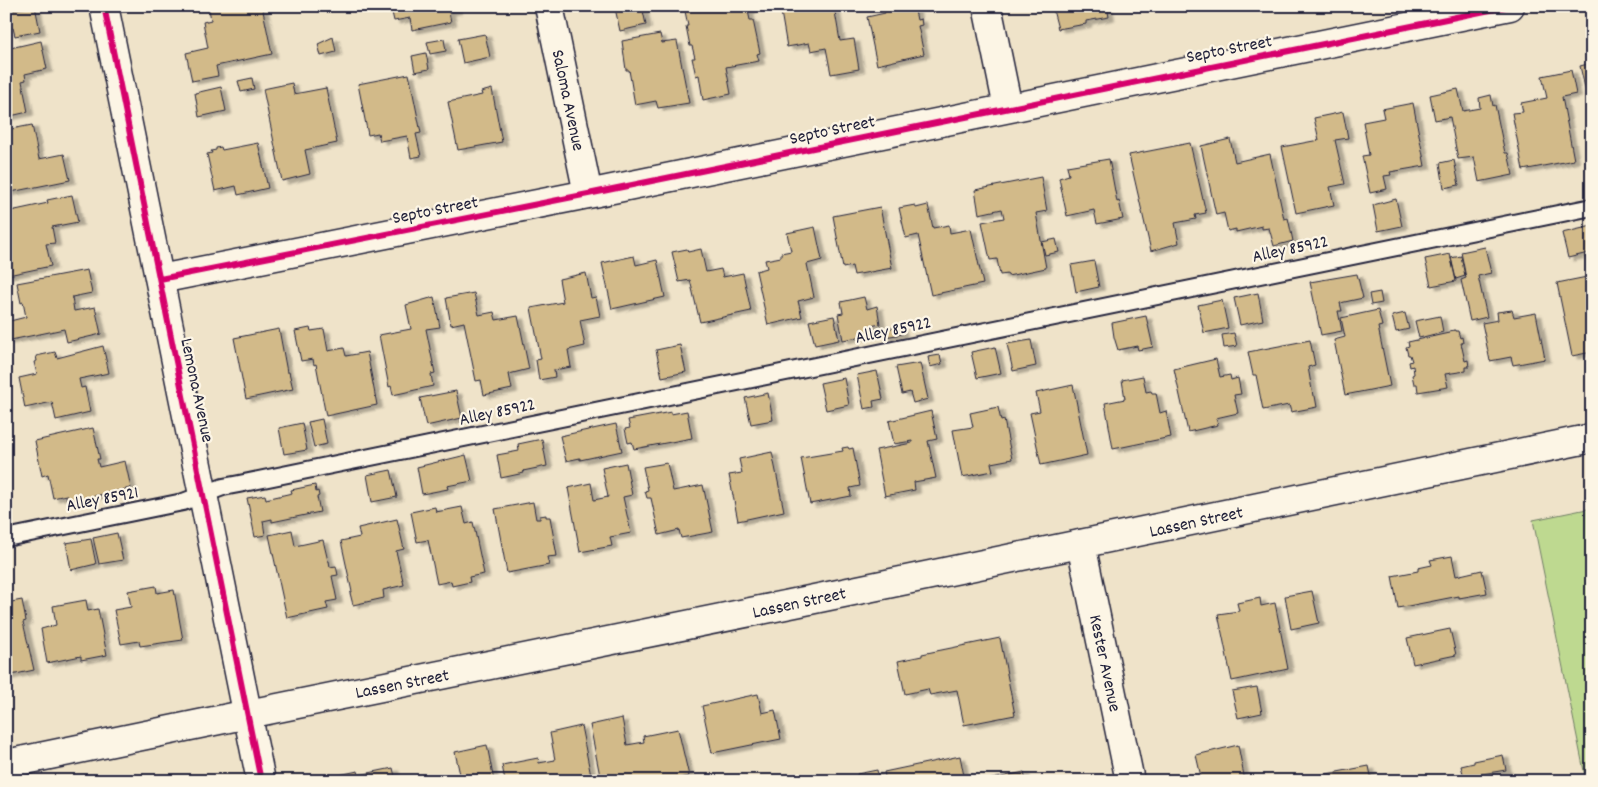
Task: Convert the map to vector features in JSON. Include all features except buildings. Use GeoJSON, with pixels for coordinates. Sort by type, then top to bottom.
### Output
{"type":"FeatureCollection","features":[{"type":"Feature","properties":{"kind":"street","name":"Lemona Avenue"},"geometry":{"type":"LineString","coordinates":[[104,6],[261,781]]}},
{"type":"Feature","properties":{"kind":"street","name":"Saloma Avenue"},"geometry":{"type":"LineString","coordinates":[[549,6],[588,194]]}},
{"type":"Feature","properties":{"kind":"street"},"geometry":{"type":"LineString","coordinates":[[987,6],[1008,108]]}},
{"type":"Feature","properties":{"kind":"street","name":"Septo Street"},"geometry":{"type":"LineString","coordinates":[[160,279],[1008,108],[1412,16],[1510,6]]}},
{"type":"Feature","properties":{"kind":"street","name":"Lassen Street"},"geometry":{"type":"LineString","coordinates":[[6,764],[1592,438]]}},
{"type":"Feature","properties":{"kind":"street","name":"Kester Avenue"},"geometry":{"type":"LineString","coordinates":[[1081,544],[1130,781]]}},
{"type":"Feature","properties":{"kind":"lane","name":"Alley 85922"},"geometry":{"type":"LineString","coordinates":[[204,494],[239,484],[1592,207]]}},
{"type":"Feature","properties":{"kind":"lane","name":"Alley 85921"},"geometry":{"type":"LineString","coordinates":[[6,538],[183,502],[204,494]]}},
{"type":"Feature","properties":{"kind":"green space"},"geometry":{"type":"Polygon","coordinates":[[[1592,508],[1592,781],[1586,781],[1533,520],[1592,508]]]}},
{"type":"Feature","properties":{"kind":"cycle path"},"geometry":{"type":"LineString","coordinates":[[104,6],[261,781]]}},
{"type":"Feature","properties":{"kind":"cycle path"},"geometry":{"type":"LineString","coordinates":[[160,279],[588,194],[1510,6]]}}]}
